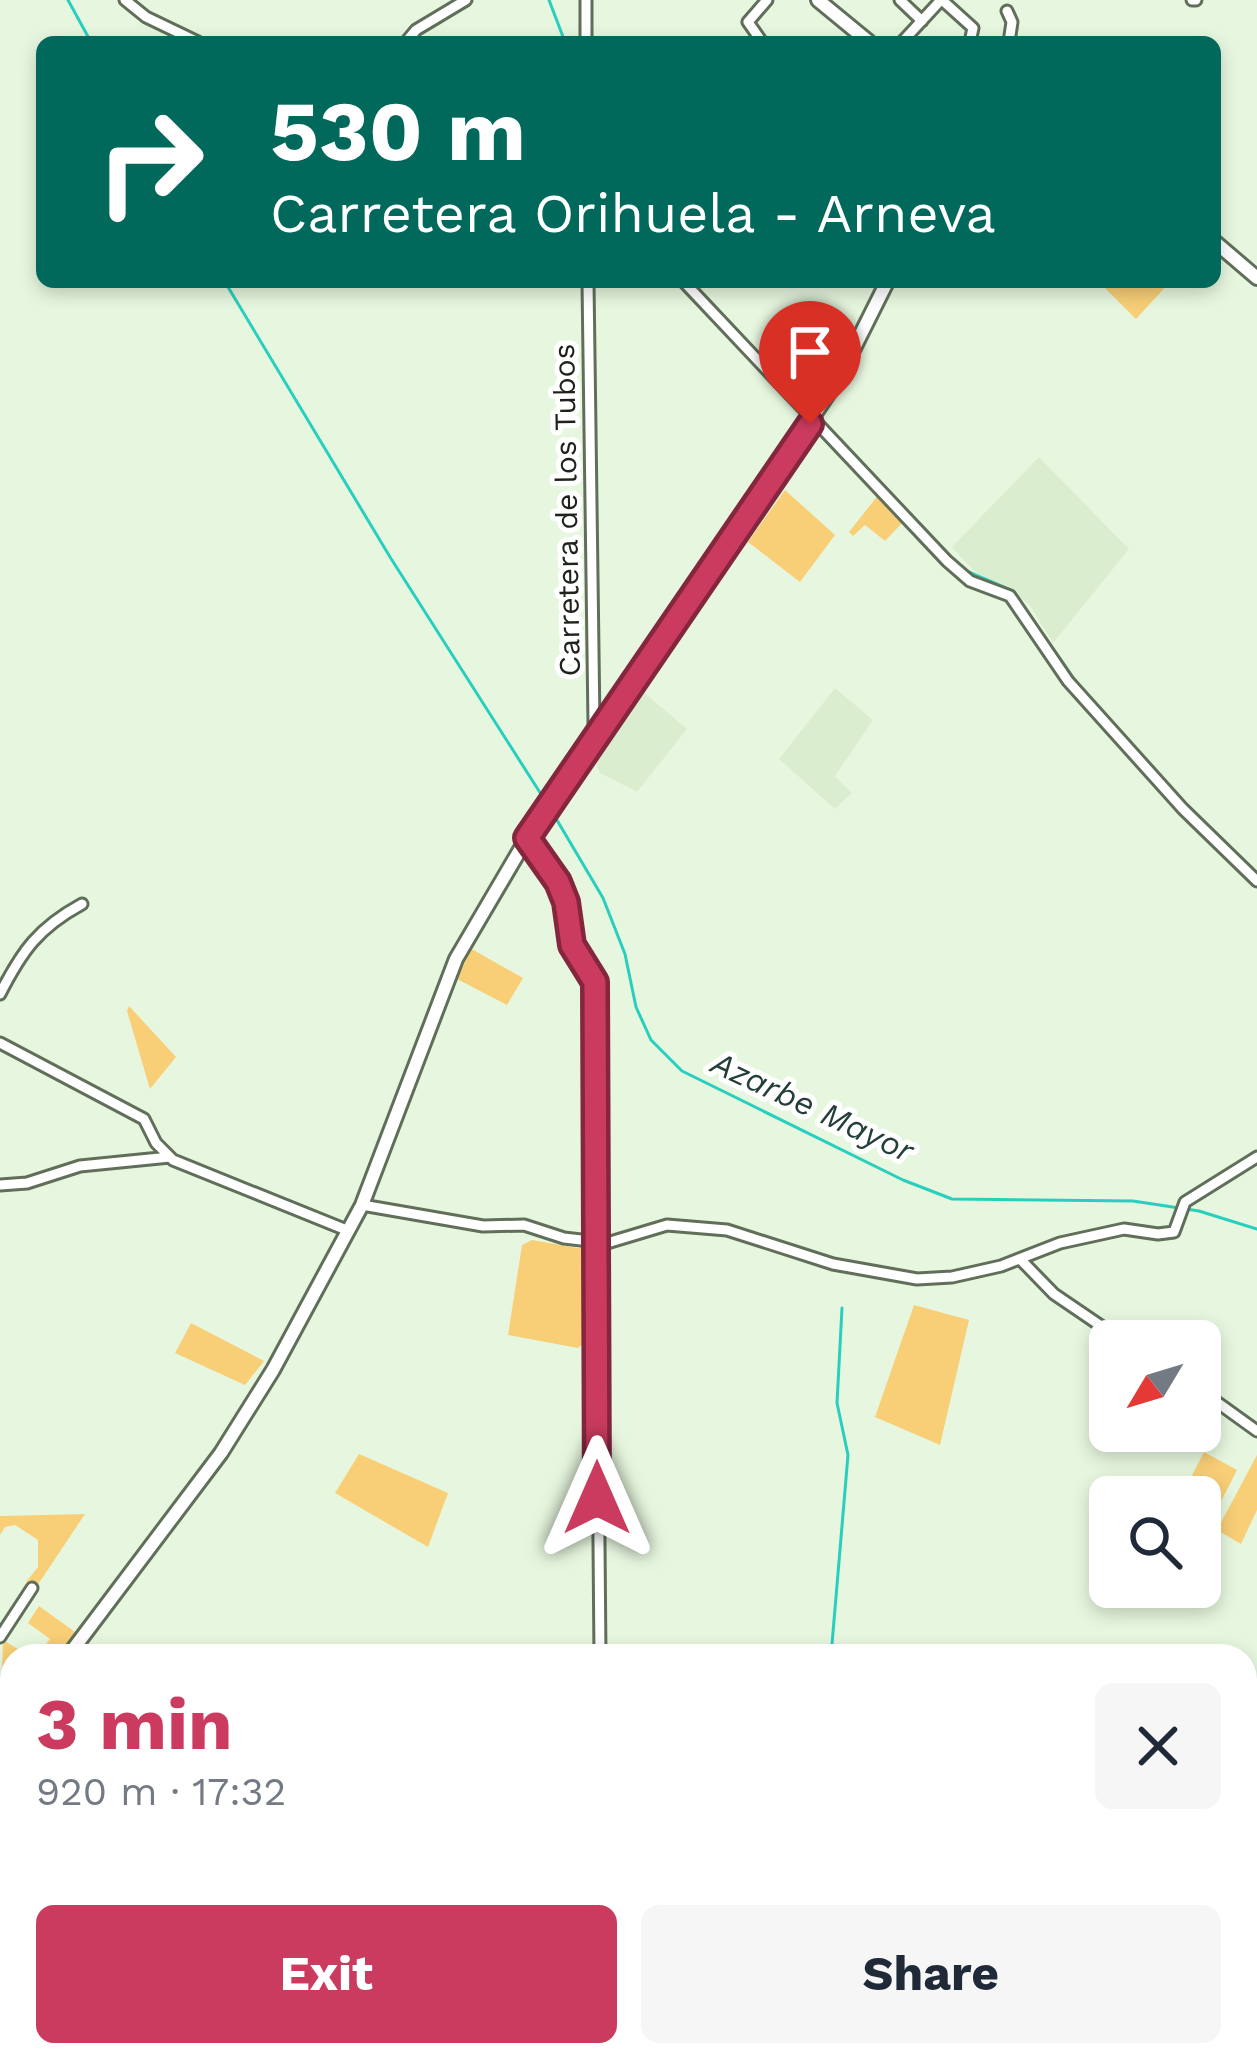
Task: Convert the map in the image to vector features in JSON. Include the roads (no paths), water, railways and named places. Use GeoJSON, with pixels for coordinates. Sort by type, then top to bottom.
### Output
{"type":"FeatureCollection","features":[{"type":"Feature","properties":{"kind":"main road"},"geometry":{"type":"LineString","coordinates":[[818,0],[862,36]]}},
{"type":"Feature","properties":{"kind":"main road"},"geometry":{"type":"LineString","coordinates":[[1221,247],[1257,278]]}},
{"type":"Feature","properties":{"kind":"main road"},"geometry":{"type":"LineString","coordinates":[[77,1644],[221,1453],[273,1370],[362,1205],[456,959],[527,838],[815,417],[884,288]]}},
{"type":"Feature","properties":{"kind":"street"},"geometry":{"type":"LineString","coordinates":[[125,0],[146,17],[186,36]]}},
{"type":"Feature","properties":{"kind":"street"},"geometry":{"type":"LineString","coordinates":[[411,36],[466,0]]}},
{"type":"Feature","properties":{"kind":"street"},"geometry":{"type":"LineString","coordinates":[[586,0],[586,36]]}},
{"type":"Feature","properties":{"kind":"street"},"geometry":{"type":"LineString","coordinates":[[758,36],[748,22],[767,0]]}},
{"type":"Feature","properties":{"kind":"street"},"geometry":{"type":"LineString","coordinates":[[899,0],[922,21]]}},
{"type":"Feature","properties":{"kind":"street"},"geometry":{"type":"LineString","coordinates":[[909,36],[942,0],[970,26],[972,36]]}},
{"type":"Feature","properties":{"kind":"street"},"geometry":{"type":"LineString","coordinates":[[1006,11],[1012,22],[1010,36]]}},
{"type":"Feature","properties":{"kind":"street","name":"Carretera de los Tubos"},"geometry":{"type":"LineString","coordinates":[[588,288],[594,724],[599,735]]}},
{"type":"Feature","properties":{"kind":"street"},"geometry":{"type":"LineString","coordinates":[[690,288],[947,560],[970,580],[1010,596],[1068,681],[1183,809],[1257,880]]}},
{"type":"Feature","properties":{"kind":"street"},"geometry":{"type":"LineString","coordinates":[[527,838],[558,882],[572,945],[595,982],[600,1644]]}},
{"type":"Feature","properties":{"kind":"street"},"geometry":{"type":"LineString","coordinates":[[0,994],[23,950],[44,928],[82,904]]}},
{"type":"Feature","properties":{"kind":"street"},"geometry":{"type":"LineString","coordinates":[[0,1043],[144,1119],[156,1143],[170,1157],[349,1231]]}},
{"type":"Feature","properties":{"kind":"street"},"geometry":{"type":"LineString","coordinates":[[0,1184],[27,1183],[80,1166],[170,1157]]}},
{"type":"Feature","properties":{"kind":"street"},"geometry":{"type":"LineString","coordinates":[[362,1205],[483,1226],[524,1225],[595,1242],[620,1241],[667,1225],[727,1230],[833,1264],[917,1279],[952,1277],[1060,1243],[1124,1229],[1166,1234],[1178,1226],[1185,1202],[1257,1157]]}},
{"type":"Feature","properties":{"kind":"street"},"geometry":{"type":"LineString","coordinates":[[1020,1259],[1054,1294],[1092,1320]]}},
{"type":"Feature","properties":{"kind":"street"},"geometry":{"type":"LineString","coordinates":[[1221,1405],[1257,1431]]}},
{"type":"Feature","properties":{"kind":"street"},"geometry":{"type":"LineString","coordinates":[[0,1637],[32,1588]]}},
{"type":"Feature","properties":{"kind":"waterway","name":"Azarbe Mayor"},"geometry":{"type":"LineString","coordinates":[[68,0],[88,36]]}},
{"type":"Feature","properties":{"kind":"waterway"},"geometry":{"type":"LineString","coordinates":[[549,0],[563,36]]}},
{"type":"Feature","properties":{"kind":"waterway","name":"Azarbe Mayor"},"geometry":{"type":"LineString","coordinates":[[229,288],[390,557],[546,802]]}},
{"type":"Feature","properties":{"kind":"waterway"},"geometry":{"type":"LineString","coordinates":[[697,288],[779,377]]}},
{"type":"Feature","properties":{"kind":"waterway"},"geometry":{"type":"LineString","coordinates":[[819,419],[952,560]]}},
{"type":"Feature","properties":{"kind":"waterway"},"geometry":{"type":"LineString","coordinates":[[964,570],[1013,591],[1083,692]]}},
{"type":"Feature","properties":{"kind":"waterway","name":"Azarbe Mayor"},"geometry":{"type":"LineString","coordinates":[[551,810],[603,898],[625,954],[636,1007],[651,1040],[682,1071],[903,1180],[952,1199],[1133,1201],[1199,1211],[1257,1229]]}},
{"type":"Feature","properties":{"kind":"waterway"},"geometry":{"type":"LineString","coordinates":[[832,1644],[848,1455],[837,1403],[842,1308]]}}]}
